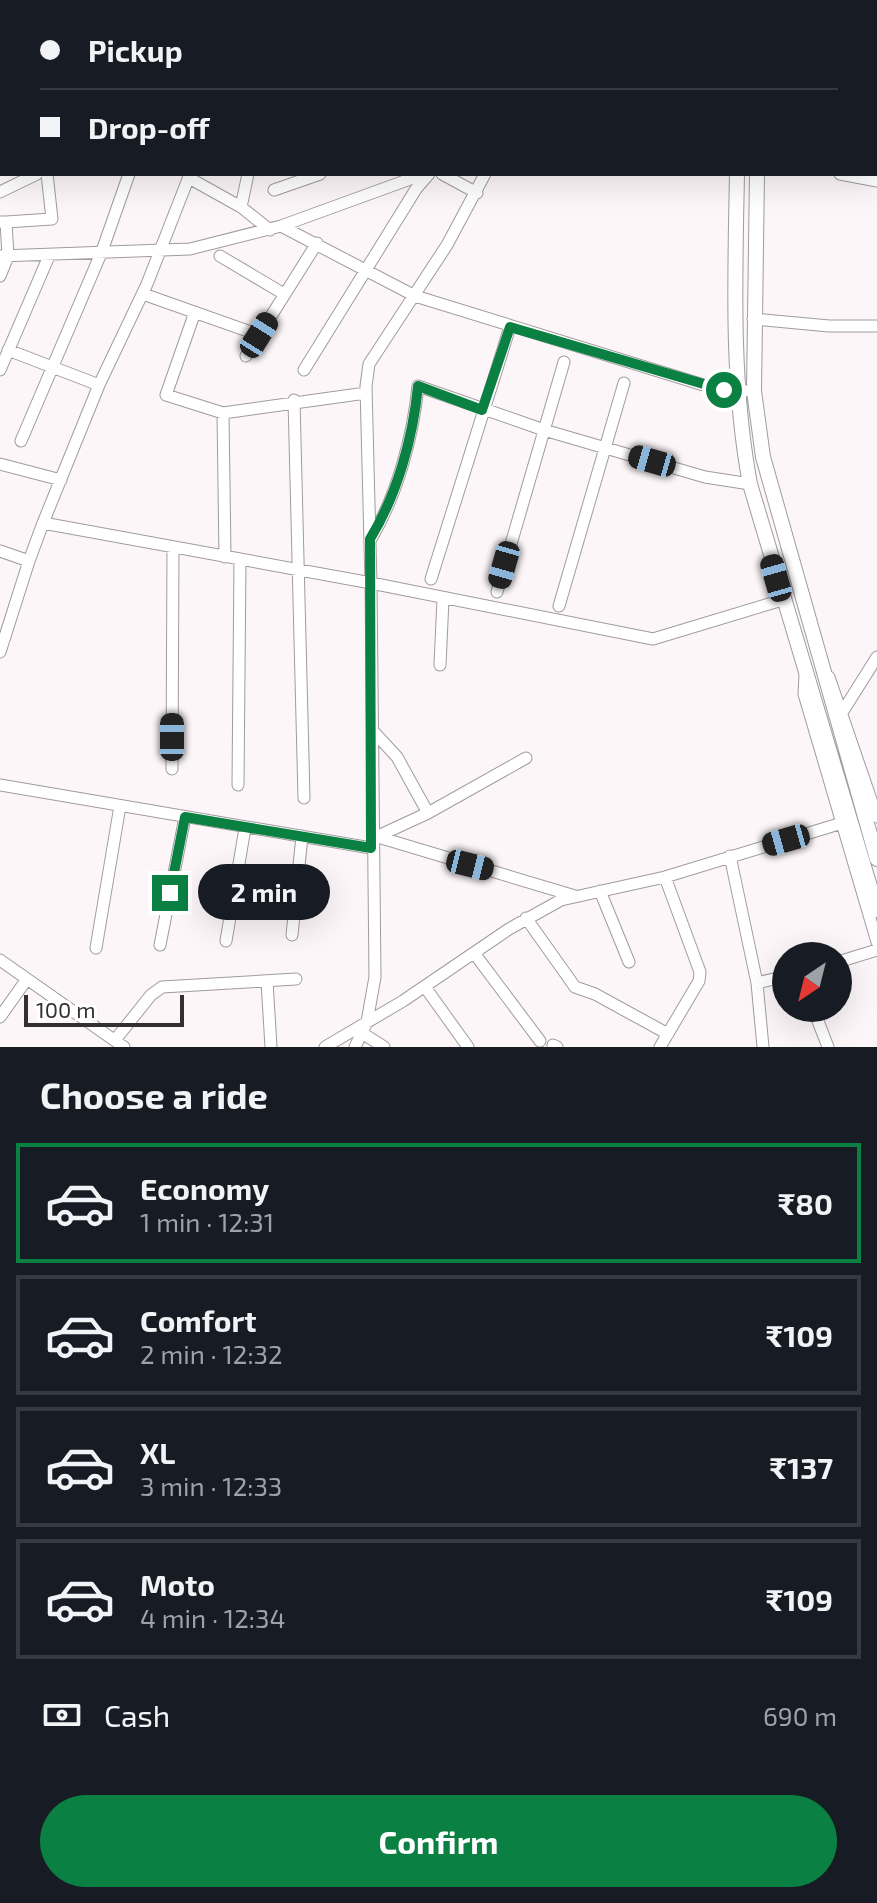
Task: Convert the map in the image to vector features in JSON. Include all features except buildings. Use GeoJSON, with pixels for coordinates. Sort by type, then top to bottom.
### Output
{"type":"FeatureCollection","features":[{"type":"Feature","properties":{"kind":"main road"},"geometry":{"type":"LineString","coordinates":[[737,176],[738,392],[750,484],[782,600],[877,910]]}},
{"type":"Feature","properties":{"kind":"main road"},"geometry":{"type":"LineString","coordinates":[[757,176],[754,391],[768,484],[822,667],[838,710],[877,859]]}},
{"type":"Feature","properties":{"kind":"street"},"geometry":{"type":"LineString","coordinates":[[0,178],[5,190],[33,176]]}},
{"type":"Feature","properties":{"kind":"street"},"geometry":{"type":"LineString","coordinates":[[0,276],[4,256],[3,222],[52,219],[47,176]]}},
{"type":"Feature","properties":{"kind":"street"},"geometry":{"type":"LineString","coordinates":[[21,441],[102,251],[128,176]]}},
{"type":"Feature","properties":{"kind":"street"},"geometry":{"type":"LineString","coordinates":[[0,652],[43,523],[99,385],[143,294],[189,176],[276,228],[317,243],[415,296],[710,387],[738,392],[754,391]]}},
{"type":"Feature","properties":{"kind":"street"},"geometry":{"type":"LineString","coordinates":[[241,207],[248,176]]}},
{"type":"Feature","properties":{"kind":"street"},"geometry":{"type":"LineString","coordinates":[[274,190],[314,176]]}},
{"type":"Feature","properties":{"kind":"street"},"geometry":{"type":"LineString","coordinates":[[4,256],[205,247],[276,228],[421,176]]}},
{"type":"Feature","properties":{"kind":"street"},"geometry":{"type":"LineString","coordinates":[[304,370],[426,176]]}},
{"type":"Feature","properties":{"kind":"street"},"geometry":{"type":"LineString","coordinates":[[446,176],[477,193]]}},
{"type":"Feature","properties":{"kind":"street"},"geometry":{"type":"LineString","coordinates":[[355,1047],[364,1027],[375,977],[366,393],[369,364],[415,296],[484,176]]}},
{"type":"Feature","properties":{"kind":"street"},"geometry":{"type":"LineString","coordinates":[[851,176],[877,181]]}},
{"type":"Feature","properties":{"kind":"street"},"geometry":{"type":"LineString","coordinates":[[246,356],[317,243]]}},
{"type":"Feature","properties":{"kind":"street"},"geometry":{"type":"LineString","coordinates":[[0,370],[49,256]]}},
{"type":"Feature","properties":{"kind":"street"},"geometry":{"type":"LineString","coordinates":[[220,256],[284,294]]}},
{"type":"Feature","properties":{"kind":"street"},"geometry":{"type":"LineString","coordinates":[[143,294],[259,335]]}},
{"type":"Feature","properties":{"kind":"street"},"geometry":{"type":"LineString","coordinates":[[195,312],[166,395],[223,413],[294,400],[366,393]]}},
{"type":"Feature","properties":{"kind":"street"},"geometry":{"type":"LineString","coordinates":[[753,319],[829,326],[877,326]]}},
{"type":"Feature","properties":{"kind":"street"},"geometry":{"type":"LineString","coordinates":[[431,579],[510,327]]}},
{"type":"Feature","properties":{"kind":"street"},"geometry":{"type":"LineString","coordinates":[[8,350],[99,385]]}},
{"type":"Feature","properties":{"kind":"street"},"geometry":{"type":"LineString","coordinates":[[497,592],[564,362]]}},
{"type":"Feature","properties":{"kind":"street"},"geometry":{"type":"LineString","coordinates":[[559,606],[624,383]]}},
{"type":"Feature","properties":{"kind":"street"},"geometry":{"type":"LineString","coordinates":[[370,539],[392,495],[415,412],[418,386],[544,430],[717,480],[750,484]]}},
{"type":"Feature","properties":{"kind":"street"},"geometry":{"type":"LineString","coordinates":[[294,400],[304,798]]}},
{"type":"Feature","properties":{"kind":"street"},"geometry":{"type":"LineString","coordinates":[[223,413],[225,557]]}},
{"type":"Feature","properties":{"kind":"street"},"geometry":{"type":"LineString","coordinates":[[0,454],[0,464],[61,480]]}},
{"type":"Feature","properties":{"kind":"street"},"geometry":{"type":"LineString","coordinates":[[43,523],[653,639],[782,600]]}},
{"type":"Feature","properties":{"kind":"street"},"geometry":{"type":"LineString","coordinates":[[172,769],[173,547]]}},
{"type":"Feature","properties":{"kind":"street"},"geometry":{"type":"LineString","coordinates":[[0,551],[29,561]]}},
{"type":"Feature","properties":{"kind":"street"},"geometry":{"type":"LineString","coordinates":[[238,785],[240,560]]}},
{"type":"Feature","properties":{"kind":"street"},"geometry":{"type":"LineString","coordinates":[[440,665],[443,599]]}},
{"type":"Feature","properties":{"kind":"street"},"geometry":{"type":"LineString","coordinates":[[877,657],[838,710],[877,813]]}},
{"type":"Feature","properties":{"kind":"street"},"geometry":{"type":"LineString","coordinates":[[805,675],[804,694],[877,942]]}},
{"type":"Feature","properties":{"kind":"street"},"geometry":{"type":"LineString","coordinates":[[373,731],[397,757],[428,813]]}},
{"type":"Feature","properties":{"kind":"street"},"geometry":{"type":"LineString","coordinates":[[374,841],[526,758]]}},
{"type":"Feature","properties":{"kind":"street"},"geometry":{"type":"LineString","coordinates":[[0,785],[245,828],[374,841],[576,896]]}},
{"type":"Feature","properties":{"kind":"street"},"geometry":{"type":"LineString","coordinates":[[96,948],[120,806]]}},
{"type":"Feature","properties":{"kind":"street"},"geometry":{"type":"LineString","coordinates":[[160,945],[185,817]]}},
{"type":"Feature","properties":{"kind":"street"},"geometry":{"type":"LineString","coordinates":[[325,1047],[364,1027],[526,918],[576,896],[665,877],[842,823]]}},
{"type":"Feature","properties":{"kind":"street"},"geometry":{"type":"LineString","coordinates":[[226,941],[245,828]]}},
{"type":"Feature","properties":{"kind":"street"},"geometry":{"type":"LineString","coordinates":[[292,935],[302,836]]}},
{"type":"Feature","properties":{"kind":"street"},"geometry":{"type":"LineString","coordinates":[[730,856],[757,983],[763,1047]]}},
{"type":"Feature","properties":{"kind":"street"},"geometry":{"type":"LineString","coordinates":[[660,1047],[699,981],[700,972],[665,877]]}},
{"type":"Feature","properties":{"kind":"street"},"geometry":{"type":"LineString","coordinates":[[600,891],[629,962]]}},
{"type":"Feature","properties":{"kind":"street"},"geometry":{"type":"LineString","coordinates":[[526,918],[575,987],[595,994],[668,1034]]}},
{"type":"Feature","properties":{"kind":"street"},"geometry":{"type":"LineString","coordinates":[[852,958],[877,950]]}},
{"type":"Feature","properties":{"kind":"street"},"geometry":{"type":"LineString","coordinates":[[474,953],[540,1041]]}},
{"type":"Feature","properties":{"kind":"street"},"geometry":{"type":"LineString","coordinates":[[0,960],[120,1044],[151,995],[162,987],[296,979]]}},
{"type":"Feature","properties":{"kind":"street"},"geometry":{"type":"LineString","coordinates":[[0,1017],[27,979]]}},
{"type":"Feature","properties":{"kind":"street"},"geometry":{"type":"LineString","coordinates":[[757,983],[772,979]]}},
{"type":"Feature","properties":{"kind":"street"},"geometry":{"type":"LineString","coordinates":[[267,981],[271,1047]]}},
{"type":"Feature","properties":{"kind":"street"},"geometry":{"type":"LineString","coordinates":[[425,987],[468,1047]]}},
{"type":"Feature","properties":{"kind":"street"},"geometry":{"type":"LineString","coordinates":[[818,1022],[828,1047]]}},
{"type":"Feature","properties":{"kind":"street"},"geometry":{"type":"LineString","coordinates":[[364,1027],[384,1047]]}},
{"type":"Feature","properties":{"kind":"route"},"geometry":{"type":"LineString","coordinates":[[170,893],[185,817],[371,848],[370,539],[392,495],[415,412],[418,386],[482,410],[510,327],[724,390]]}}]}
